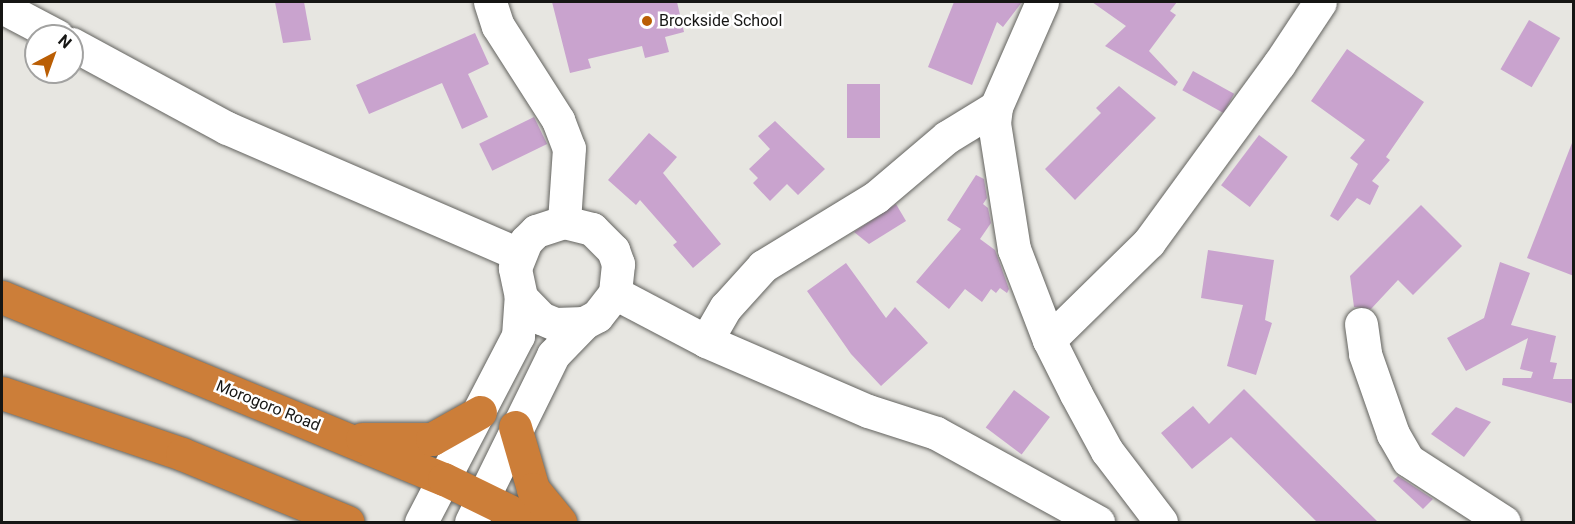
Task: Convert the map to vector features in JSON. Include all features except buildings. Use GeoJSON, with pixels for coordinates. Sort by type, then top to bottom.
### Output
{"type":"FeatureCollection","features":[{"type":"Feature","properties":{"kind":"highway","name":"Morogoro Road"},"geometry":{"type":"LineString","coordinates":[[2,297],[444,479],[477,510],[532,522]]}},
{"type":"Feature","properties":{"kind":"highway"},"geometry":{"type":"LineString","coordinates":[[2,393],[182,454],[335,519]]}},
{"type":"Feature","properties":{"kind":"highway"},"geometry":{"type":"LineString","coordinates":[[348,439],[432,439],[480,412]]}},
{"type":"Feature","properties":{"kind":"highway"},"geometry":{"type":"LineString","coordinates":[[515,427],[533,489],[560,522]]}},
{"type":"Feature","properties":{"kind":"street"},"geometry":{"type":"LineString","coordinates":[[490,2],[498,26],[558,120],[569,148],[564,222]]}},
{"type":"Feature","properties":{"kind":"street"},"geometry":{"type":"LineString","coordinates":[[1042,2],[996,107],[994,138],[1014,249],[1049,340],[1107,451],[1161,522]]}},
{"type":"Feature","properties":{"kind":"street"},"geometry":{"type":"LineString","coordinates":[[1049,340],[1149,242],[1280,64],[1320,2]]}},
{"type":"Feature","properties":{"kind":"street"},"geometry":{"type":"LineString","coordinates":[[2,7],[34,24]]}},
{"type":"Feature","properties":{"kind":"street"},"geometry":{"type":"LineString","coordinates":[[84,51],[227,128],[518,254]]}},
{"type":"Feature","properties":{"kind":"street"},"geometry":{"type":"LineString","coordinates":[[706,341],[726,307],[763,266],[876,197],[947,137],[996,107]]}},
{"type":"Feature","properties":{"kind":"street"},"geometry":{"type":"LineString","coordinates":[[421,522],[518,336],[521,297],[516,283],[518,254],[536,231],[564,222],[592,229],[609,244],[618,264],[615,293],[597,316],[584,323],[552,355],[515,427],[477,510]]}},
{"type":"Feature","properties":{"kind":"street"},"geometry":{"type":"LineString","coordinates":[[615,293],[706,341],[868,411],[936,433],[1098,522]]}},
{"type":"Feature","properties":{"kind":"street"},"geometry":{"type":"LineString","coordinates":[[521,297],[548,321],[569,325],[584,323]]}},
{"type":"Feature","properties":{"kind":"street"},"geometry":{"type":"LineString","coordinates":[[1361,324],[1365,354],[1393,434],[1408,460],[1504,522]]}},
{"type":"Feature","properties":{"kind":"place","name":"Brockside School"},"geometry":{"type":"Point","coordinates":[647,21]}}]}
